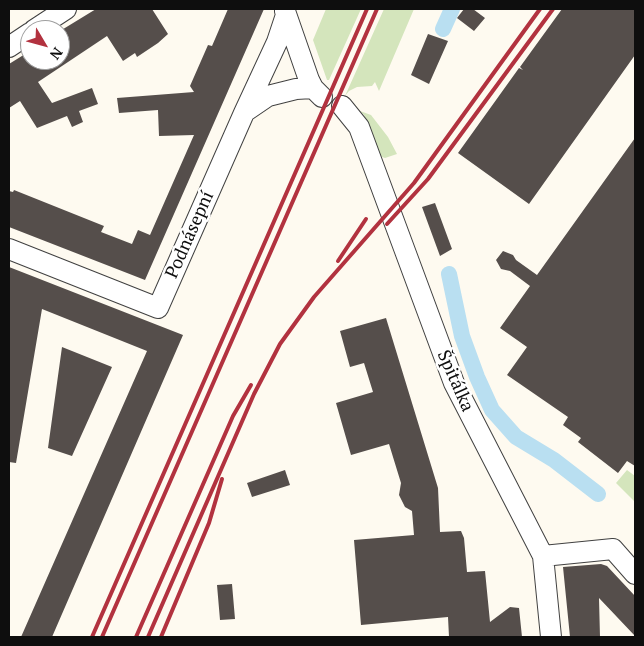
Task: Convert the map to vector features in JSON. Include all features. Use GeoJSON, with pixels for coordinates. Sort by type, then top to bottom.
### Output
{"type":"FeatureCollection","features":[{"type":"Feature","properties":{"kind":"street"},"geometry":{"type":"LineString","coordinates":[[49,20],[66,9]]}},
{"type":"Feature","properties":{"kind":"street"},"geometry":{"type":"LineString","coordinates":[[244,113],[268,96],[296,89],[318,93],[285,12]]}},
{"type":"Feature","properties":{"kind":"street","name":"Podnásepní"},"geometry":{"type":"LineString","coordinates":[[9,249],[158,308],[244,113],[278,42],[285,12]]}},
{"type":"Feature","properties":{"kind":"street"},"geometry":{"type":"LineString","coordinates":[[9,47],[20,40]]}},
{"type":"Feature","properties":{"kind":"street","name":"Špitálka"},"geometry":{"type":"LineString","coordinates":[[342,106],[359,128],[454,383],[543,556]]}},
{"type":"Feature","properties":{"kind":"street"},"geometry":{"type":"LineString","coordinates":[[552,637],[543,556],[613,549],[635,574]]}},
{"type":"Feature","properties":{"kind":"green space"},"geometry":{"type":"Polygon","coordinates":[[[326,9],[361,9],[329,80],[327,80],[313,40],[326,9]]]}},
{"type":"Feature","properties":{"kind":"green space"},"geometry":{"type":"Polygon","coordinates":[[[384,9],[414,9],[379,91],[375,82],[372,86],[357,87],[349,91],[345,96],[384,9]]]}},
{"type":"Feature","properties":{"kind":"green space"},"geometry":{"type":"Polygon","coordinates":[[[360,111],[371,115],[388,137],[397,154],[385,158],[379,154],[364,115],[360,111]]]}},
{"type":"Feature","properties":{"kind":"green space"},"geometry":{"type":"Polygon","coordinates":[[[627,470],[635,476],[635,502],[616,483],[627,470]]]}},
{"type":"Feature","properties":{"kind":"building"},"geometry":{"type":"Polygon","coordinates":[[[96,9],[152,9],[168,34],[137,57],[135,53],[123,61],[107,36],[70,61],[70,25],[96,9]]]}},
{"type":"Feature","properties":{"kind":"building"},"geometry":{"type":"Polygon","coordinates":[[[228,9],[264,9],[145,280],[9,227],[9,191],[13,192],[14,190],[104,226],[101,232],[132,244],[138,230],[150,235],[194,135],[159,136],[158,110],[119,113],[117,98],[194,92],[190,86],[208,45],[212,46],[228,9]]]}},
{"type":"Feature","properties":{"kind":"building"},"geometry":{"type":"Polygon","coordinates":[[[464,9],[473,9],[485,18],[474,31],[457,18],[464,9]]]}},
{"type":"Feature","properties":{"kind":"building"},"geometry":{"type":"Polygon","coordinates":[[[562,9],[635,9],[635,55],[529,204],[458,153],[519,68],[523,70],[520,67],[562,9]]]}},
{"type":"Feature","properties":{"kind":"building"},"geometry":{"type":"Polygon","coordinates":[[[428,34],[448,41],[429,84],[411,75],[428,34]]]}},
{"type":"Feature","properties":{"kind":"building"},"geometry":{"type":"Polygon","coordinates":[[[20,57],[20,70],[56,70],[38,82],[52,103],[92,88],[98,104],[79,111],[83,122],[72,127],[67,116],[37,128],[20,101],[9,108],[9,64],[20,57]]]}},
{"type":"Feature","properties":{"kind":"building"},"geometry":{"type":"Polygon","coordinates":[[[635,138],[635,466],[627,461],[618,473],[578,442],[581,438],[563,425],[568,417],[507,375],[527,347],[500,328],[530,286],[510,271],[501,269],[496,260],[503,251],[513,255],[516,260],[537,275],[635,138]]]}},
{"type":"Feature","properties":{"kind":"building"},"geometry":{"type":"Polygon","coordinates":[[[435,203],[452,249],[440,256],[422,207],[435,203]]]}},
{"type":"Feature","properties":{"kind":"building"},"geometry":{"type":"Polygon","coordinates":[[[9,267],[183,335],[52,637],[21,637],[147,351],[42,309],[16,463],[9,462],[9,267]]]}},
{"type":"Feature","properties":{"kind":"building"},"geometry":{"type":"Polygon","coordinates":[[[386,318],[438,488],[440,532],[461,531],[464,538],[467,572],[485,571],[490,622],[510,607],[519,608],[522,637],[449,637],[448,617],[361,625],[354,540],[414,535],[412,511],[405,507],[399,495],[401,483],[389,444],[351,455],[336,403],[373,392],[364,363],[350,367],[340,331],[386,318]]]}},
{"type":"Feature","properties":{"kind":"building"},"geometry":{"type":"Polygon","coordinates":[[[62,347],[112,367],[72,456],[48,448],[62,347]]]}},
{"type":"Feature","properties":{"kind":"building"},"geometry":{"type":"Polygon","coordinates":[[[285,470],[290,485],[252,497],[247,483],[285,470]]]}},
{"type":"Feature","properties":{"kind":"building"},"geometry":{"type":"Polygon","coordinates":[[[601,564],[607,566],[635,596],[635,636],[599,598],[600,637],[570,637],[563,567],[601,564]]]}},
{"type":"Feature","properties":{"kind":"building"},"geometry":{"type":"Polygon","coordinates":[[[232,584],[235,619],[220,620],[217,585],[232,584]]]}},
{"type":"Feature","properties":{"kind":"waterway"},"geometry":{"type":"LineString","coordinates":[[443,29],[452,9]]}},
{"type":"Feature","properties":{"kind":"waterway"},"geometry":{"type":"LineString","coordinates":[[449,274],[462,336],[477,377],[492,410],[516,437],[554,460],[598,494]]}},
{"type":"Feature","properties":{"kind":"railway"},"geometry":{"type":"LineString","coordinates":[[92,637],[367,9]]}},
{"type":"Feature","properties":{"kind":"railway"},"geometry":{"type":"LineString","coordinates":[[102,637],[377,9]]}},
{"type":"Feature","properties":{"kind":"railway"},"geometry":{"type":"LineString","coordinates":[[148,637],[254,394],[280,344],[314,297],[414,183],[540,9]]}},
{"type":"Feature","properties":{"kind":"railway"},"geometry":{"type":"LineString","coordinates":[[387,224],[428,179],[553,9]]}},
{"type":"Feature","properties":{"kind":"railway"},"geometry":{"type":"LineString","coordinates":[[338,261],[366,219]]}},
{"type":"Feature","properties":{"kind":"railway"},"geometry":{"type":"LineString","coordinates":[[136,637],[233,416],[251,385]]}},
{"type":"Feature","properties":{"kind":"railway"},"geometry":{"type":"LineString","coordinates":[[161,637],[209,523],[222,479]]}}]}
